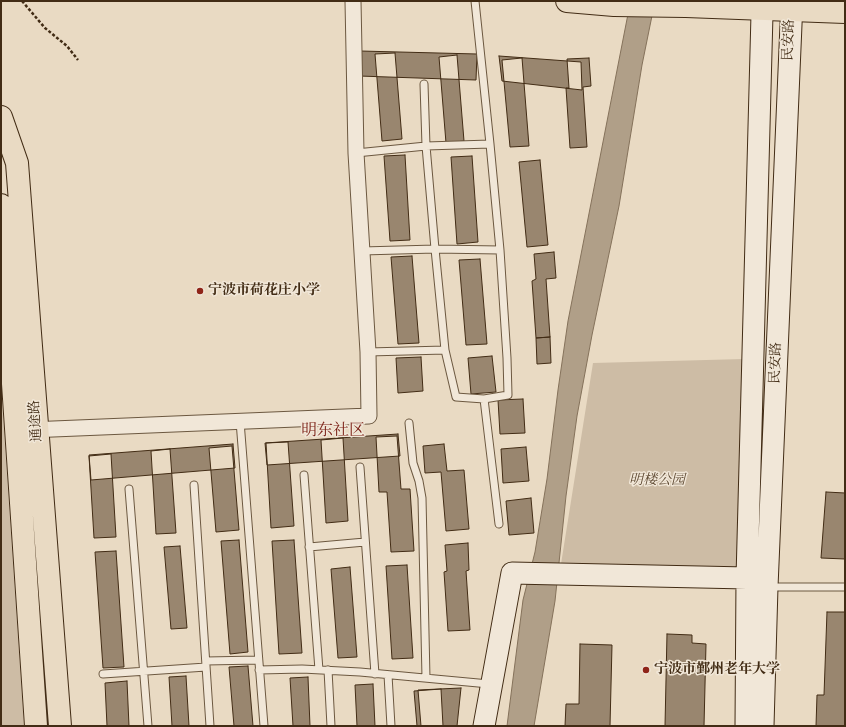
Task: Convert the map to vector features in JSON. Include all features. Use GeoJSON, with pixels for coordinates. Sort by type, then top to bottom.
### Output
{"type":"FeatureCollection","features":[{"type":"Feature","properties":{"kind":"main road"},"geometry":{"type":"LineString","coordinates":[[567,1],[614,5],[791,5],[845,12]]}},
{"type":"Feature","properties":{"kind":"main road","name":"民安路"},"geometry":{"type":"LineString","coordinates":[[763,5],[757,582],[763,726]]}},
{"type":"Feature","properties":{"kind":"main road","name":"民安路"},"geometry":{"type":"LineString","coordinates":[[746,726],[757,582],[791,5]]}},
{"type":"Feature","properties":{"kind":"main road","name":"通途路"},"geometry":{"type":"LineString","coordinates":[[1,118],[16,163],[36,726]]}},
{"type":"Feature","properties":{"kind":"main road","name":"通途路"},"geometry":{"type":"LineString","coordinates":[[1,206],[60,726]]}},
{"type":"Feature","properties":{"kind":"main road"},"geometry":{"type":"LineString","coordinates":[[484,726],[512,573],[757,582]]}},
{"type":"Feature","properties":{"kind":"street"},"geometry":{"type":"LineString","coordinates":[[26,431],[369,416],[368,352],[356,153],[353,1]]}},
{"type":"Feature","properties":{"kind":"lane"},"geometry":{"type":"LineString","coordinates":[[424,84],[426,146],[445,350],[456,397],[484,399],[508,395],[500,250],[475,1]]}},
{"type":"Feature","properties":{"kind":"lane"},"geometry":{"type":"LineString","coordinates":[[356,153],[426,146],[490,144]]}},
{"type":"Feature","properties":{"kind":"lane"},"geometry":{"type":"LineString","coordinates":[[362,251],[435,249],[500,250]]}},
{"type":"Feature","properties":{"kind":"lane"},"geometry":{"type":"LineString","coordinates":[[368,352],[445,350]]}},
{"type":"Feature","properties":{"kind":"lane"},"geometry":{"type":"LineString","coordinates":[[484,399],[499,524]]}},
{"type":"Feature","properties":{"kind":"lane"},"geometry":{"type":"LineString","coordinates":[[240,421],[264,726]]}},
{"type":"Feature","properties":{"kind":"lane"},"geometry":{"type":"LineString","coordinates":[[409,423],[413,463],[419,481],[422,498],[426,678]]}},
{"type":"Feature","properties":{"kind":"lane"},"geometry":{"type":"LineString","coordinates":[[360,467],[375,674]]}},
{"type":"Feature","properties":{"kind":"lane"},"geometry":{"type":"LineString","coordinates":[[304,475],[319,670]]}},
{"type":"Feature","properties":{"kind":"lane"},"geometry":{"type":"LineString","coordinates":[[194,485],[210,726]]}},
{"type":"Feature","properties":{"kind":"lane"},"geometry":{"type":"LineString","coordinates":[[129,489],[148,726]]}},
{"type":"Feature","properties":{"kind":"lane"},"geometry":{"type":"LineString","coordinates":[[310,546],[365,542]]}},
{"type":"Feature","properties":{"kind":"lane"},"geometry":{"type":"LineString","coordinates":[[757,582],[845,587]]}},
{"type":"Feature","properties":{"kind":"lane"},"geometry":{"type":"LineString","coordinates":[[103,674],[258,660]]}},
{"type":"Feature","properties":{"kind":"lane"},"geometry":{"type":"LineString","coordinates":[[259,670],[328,670],[491,684]]}},
{"type":"Feature","properties":{"kind":"lane"},"geometry":{"type":"LineString","coordinates":[[328,670],[331,726]]}},
{"type":"Feature","properties":{"kind":"lane"},"geometry":{"type":"LineString","coordinates":[[388,675],[391,726]]}},
{"type":"Feature","properties":{"kind":"path"},"geometry":{"type":"LineString","coordinates":[[22,1],[46,28],[68,46],[78,60]]}},
{"type":"Feature","properties":{"kind":"green space","name":"明楼公园"},"geometry":{"type":"Polygon","coordinates":[[[744,359],[738,568],[561,564],[593,363],[744,359]]]}},
{"type":"Feature","properties":{"kind":"green space"},"geometry":{"type":"Polygon","coordinates":[[[1,387],[24,726],[1,726],[1,387]]]}},
{"type":"Feature","properties":{"kind":"shaded area"},"geometry":{"type":"Polygon","coordinates":[[[655,1],[642,65],[619,206],[577,416],[566,496],[555,601],[534,726],[507,726],[523,600],[535,552],[547,479],[568,321],[628,14],[655,1]]]}},
{"type":"Feature","properties":{"kind":"building"},"geometry":{"type":"Polygon","coordinates":[[[360,51],[477,54],[476,80],[359,76],[360,51]]]}},
{"type":"Feature","properties":{"kind":"building"},"geometry":{"type":"Polygon","coordinates":[[[395,53],[402,139],[382,141],[375,54],[395,53]]]}},
{"type":"Feature","properties":{"kind":"building"},"geometry":{"type":"Polygon","coordinates":[[[457,55],[464,141],[446,143],[439,57],[457,55]]]}},
{"type":"Feature","properties":{"kind":"building"},"geometry":{"type":"Polygon","coordinates":[[[499,56],[581,62],[582,90],[502,81],[499,56]]]}},
{"type":"Feature","properties":{"kind":"building"},"geometry":{"type":"Polygon","coordinates":[[[522,58],[529,146],[510,147],[502,60],[522,58]]]}},
{"type":"Feature","properties":{"kind":"building"},"geometry":{"type":"Polygon","coordinates":[[[589,58],[591,86],[583,87],[587,147],[570,148],[566,88],[569,88],[567,59],[589,58]]]}},
{"type":"Feature","properties":{"kind":"building"},"geometry":{"type":"Polygon","coordinates":[[[405,155],[410,240],[390,241],[384,156],[405,155]]]}},
{"type":"Feature","properties":{"kind":"building"},"geometry":{"type":"Polygon","coordinates":[[[472,156],[478,242],[457,244],[451,157],[472,156]]]}},
{"type":"Feature","properties":{"kind":"building"},"geometry":{"type":"Polygon","coordinates":[[[540,160],[548,245],[527,247],[519,162],[540,160]]]}},
{"type":"Feature","properties":{"kind":"building"},"geometry":{"type":"Polygon","coordinates":[[[554,252],[556,278],[546,279],[550,337],[536,338],[532,281],[536,279],[534,254],[554,252]]]}},
{"type":"Feature","properties":{"kind":"building"},"geometry":{"type":"Polygon","coordinates":[[[412,256],[419,343],[398,344],[391,257],[412,256]]]}},
{"type":"Feature","properties":{"kind":"building"},"geometry":{"type":"Polygon","coordinates":[[[480,259],[487,344],[466,345],[459,260],[480,259]]]}},
{"type":"Feature","properties":{"kind":"building"},"geometry":{"type":"Polygon","coordinates":[[[550,337],[551,363],[537,364],[536,338],[550,337]]]}},
{"type":"Feature","properties":{"kind":"building"},"geometry":{"type":"Polygon","coordinates":[[[492,356],[496,392],[471,394],[468,358],[492,356]]]}},
{"type":"Feature","properties":{"kind":"building"},"geometry":{"type":"Polygon","coordinates":[[[421,357],[423,391],[398,393],[396,358],[421,357]]]}},
{"type":"Feature","properties":{"kind":"building"},"geometry":{"type":"Polygon","coordinates":[[[523,399],[525,433],[500,434],[498,400],[523,399]]]}},
{"type":"Feature","properties":{"kind":"building"},"geometry":{"type":"Polygon","coordinates":[[[398,434],[400,456],[267,465],[265,443],[398,434]]]}},
{"type":"Feature","properties":{"kind":"building"},"geometry":{"type":"Polygon","coordinates":[[[397,436],[401,489],[410,489],[414,551],[391,552],[387,492],[379,492],[376,437],[397,436]]]}},
{"type":"Feature","properties":{"kind":"building"},"geometry":{"type":"Polygon","coordinates":[[[343,438],[348,521],[326,523],[321,440],[343,438]]]}},
{"type":"Feature","properties":{"kind":"building"},"geometry":{"type":"Polygon","coordinates":[[[288,442],[294,526],[271,528],[266,443],[288,442]]]}},
{"type":"Feature","properties":{"kind":"building"},"geometry":{"type":"Polygon","coordinates":[[[233,444],[235,468],[91,480],[89,455],[233,444]]]}},
{"type":"Feature","properties":{"kind":"building"},"geometry":{"type":"Polygon","coordinates":[[[444,444],[447,471],[464,470],[469,529],[446,531],[441,472],[425,473],[423,446],[444,444]]]}},
{"type":"Feature","properties":{"kind":"building"},"geometry":{"type":"Polygon","coordinates":[[[232,446],[239,530],[216,532],[209,448],[232,446]]]}},
{"type":"Feature","properties":{"kind":"building"},"geometry":{"type":"Polygon","coordinates":[[[526,447],[529,481],[503,483],[501,449],[526,447]]]}},
{"type":"Feature","properties":{"kind":"building"},"geometry":{"type":"Polygon","coordinates":[[[170,449],[176,533],[156,534],[151,451],[170,449]]]}},
{"type":"Feature","properties":{"kind":"building"},"geometry":{"type":"Polygon","coordinates":[[[111,454],[116,537],[94,538],[89,456],[111,454]]]}},
{"type":"Feature","properties":{"kind":"building"},"geometry":{"type":"Polygon","coordinates":[[[826,492],[845,493],[845,559],[821,558],[826,492]]]}},
{"type":"Feature","properties":{"kind":"building"},"geometry":{"type":"Polygon","coordinates":[[[531,498],[534,533],[509,535],[506,501],[531,498]]]}},
{"type":"Feature","properties":{"kind":"building"},"geometry":{"type":"Polygon","coordinates":[[[239,540],[248,652],[230,654],[221,541],[239,540]]]}},
{"type":"Feature","properties":{"kind":"building"},"geometry":{"type":"Polygon","coordinates":[[[294,540],[302,653],[279,654],[272,541],[294,540]]]}},
{"type":"Feature","properties":{"kind":"building"},"geometry":{"type":"Polygon","coordinates":[[[468,543],[469,570],[466,571],[470,630],[448,631],[444,572],[447,571],[445,545],[468,543]]]}},
{"type":"Feature","properties":{"kind":"building"},"geometry":{"type":"Polygon","coordinates":[[[180,546],[187,628],[171,629],[164,547],[180,546]]]}},
{"type":"Feature","properties":{"kind":"building"},"geometry":{"type":"Polygon","coordinates":[[[116,551],[124,667],[103,668],[95,552],[116,551]]]}},
{"type":"Feature","properties":{"kind":"building"},"geometry":{"type":"Polygon","coordinates":[[[407,565],[413,658],[392,659],[386,566],[407,565]]]}},
{"type":"Feature","properties":{"kind":"building"},"geometry":{"type":"Polygon","coordinates":[[[350,567],[357,657],[338,658],[331,569],[350,567]]]}},
{"type":"Feature","properties":{"kind":"building"},"geometry":{"type":"Polygon","coordinates":[[[827,612],[845,612],[845,726],[816,726],[817,695],[824,695],[827,612]]]}},
{"type":"Feature","properties":{"kind":"building"},"geometry":{"type":"Polygon","coordinates":[[[667,634],[692,635],[692,643],[706,644],[704,726],[665,726],[667,634]]]}},
{"type":"Feature","properties":{"kind":"building"},"geometry":{"type":"Polygon","coordinates":[[[580,644],[612,645],[610,726],[565,726],[566,704],[579,704],[580,644]]]}},
{"type":"Feature","properties":{"kind":"building"},"geometry":{"type":"Polygon","coordinates":[[[248,666],[253,726],[234,726],[229,667],[248,666]]]}},
{"type":"Feature","properties":{"kind":"building"},"geometry":{"type":"Polygon","coordinates":[[[186,676],[189,726],[172,726],[169,677],[186,676]]]}},
{"type":"Feature","properties":{"kind":"building"},"geometry":{"type":"Polygon","coordinates":[[[308,677],[310,726],[293,726],[290,678],[308,677]]]}},
{"type":"Feature","properties":{"kind":"building"},"geometry":{"type":"Polygon","coordinates":[[[127,681],[129,726],[107,726],[105,683],[127,681]]]}},
{"type":"Feature","properties":{"kind":"building"},"geometry":{"type":"Polygon","coordinates":[[[373,684],[375,726],[357,726],[355,685],[373,684]]]}},
{"type":"Feature","properties":{"kind":"building"},"geometry":{"type":"Polygon","coordinates":[[[461,688],[457,726],[421,726],[418,690],[461,688]]]}},
{"type":"Feature","properties":{"kind":"building"},"geometry":{"type":"Polygon","coordinates":[[[441,689],[443,726],[417,726],[414,691],[441,689]]]}},
{"type":"Feature","properties":{"kind":"place","name":"宁波市荷花庄小学"},"geometry":{"type":"Point","coordinates":[200,291]}},
{"type":"Feature","properties":{"kind":"place","name":"宁波市鄞州老年大学"},"geometry":{"type":"Point","coordinates":[646,670]}},
{"type":"Feature","properties":{"kind":"district","name":"明东社区"},"geometry":{"type":"Point","coordinates":[333,431]}}]}
